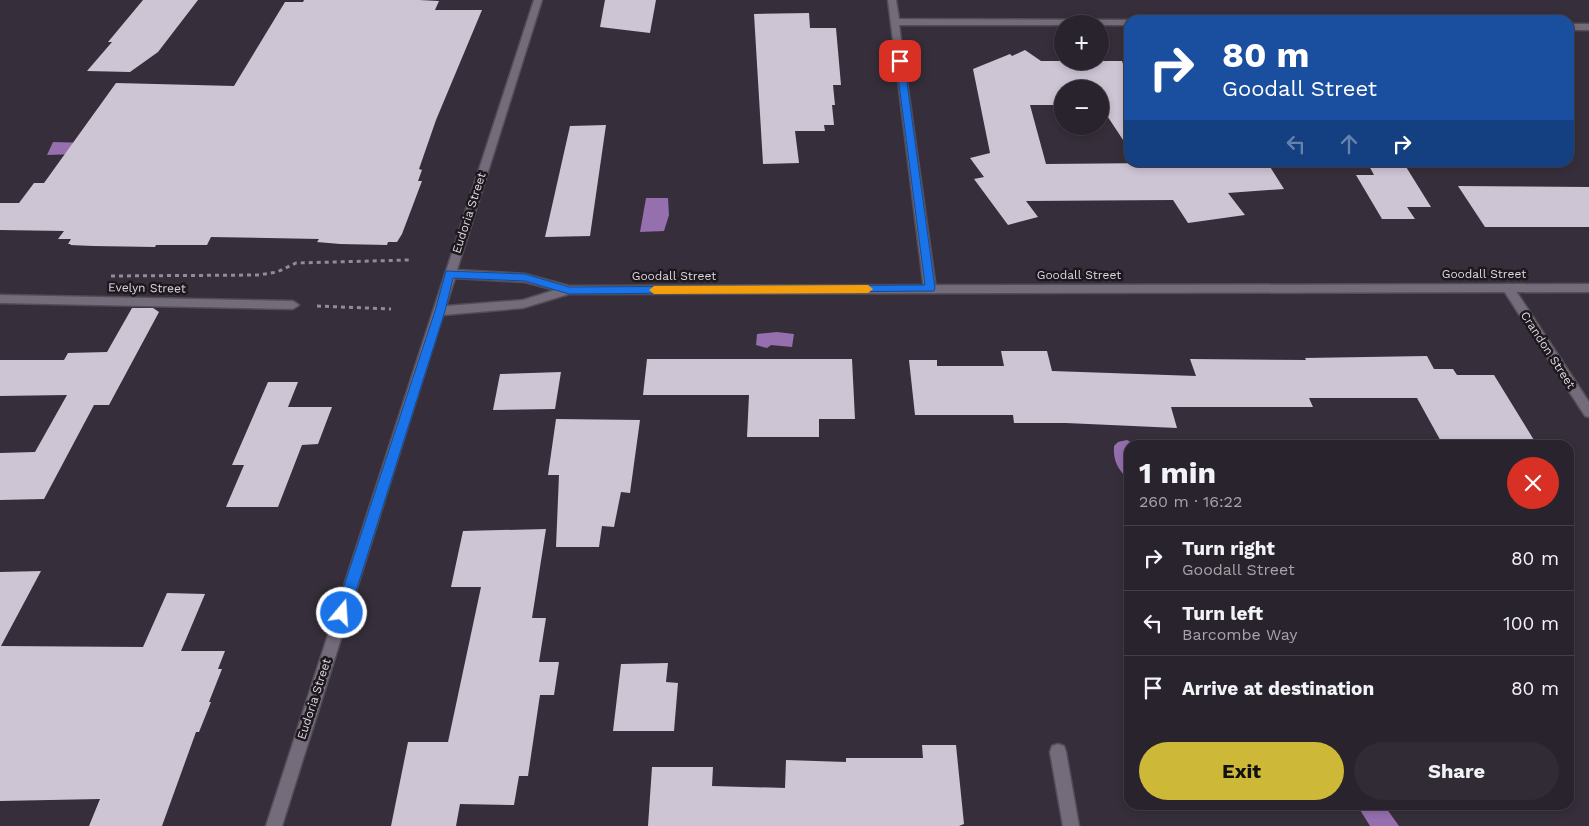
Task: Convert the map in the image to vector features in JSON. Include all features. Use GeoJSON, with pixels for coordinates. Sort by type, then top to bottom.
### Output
{"type":"FeatureCollection","features":[{"type":"Feature","properties":{"kind":"street","name":"Eudoria Street"},"geometry":{"type":"LineString","coordinates":[[274,826],[538,0]]}},
{"type":"Feature","properties":{"kind":"street"},"geometry":{"type":"LineString","coordinates":[[892,0],[930,288]]}},
{"type":"Feature","properties":{"kind":"street"},"geometry":{"type":"LineString","coordinates":[[895,22],[1124,22]]}},
{"type":"Feature","properties":{"kind":"street"},"geometry":{"type":"LineString","coordinates":[[1574,28],[1589,28]]}},
{"type":"Feature","properties":{"kind":"street","name":"Goodall Street"},"geometry":{"type":"LineString","coordinates":[[449,274],[525,278],[569,290],[1589,288]]}},
{"type":"Feature","properties":{"kind":"street","name":"Crandon Street"},"geometry":{"type":"LineString","coordinates":[[1508,288],[1589,412]]}},
{"type":"Feature","properties":{"kind":"street","name":"Goodall Street"},"geometry":{"type":"LineString","coordinates":[[440,311],[523,304],[569,290]]}},
{"type":"Feature","properties":{"kind":"street","name":"Evelyn Street"},"geometry":{"type":"LineString","coordinates":[[0,299],[293,305]]}},
{"type":"Feature","properties":{"kind":"street"},"geometry":{"type":"LineString","coordinates":[[1058,752],[1071,826]]}},
{"type":"Feature","properties":{"kind":"path"},"geometry":{"type":"LineString","coordinates":[[109,276],[259,275],[277,272],[296,263],[409,260]]}},
{"type":"Feature","properties":{"kind":"path"},"geometry":{"type":"LineString","coordinates":[[293,305],[391,309]]}},
{"type":"Feature","properties":{"kind":"shaded area"},"geometry":{"type":"Polygon","coordinates":[[[53,142],[90,143],[78,154],[47,155],[53,142]]]}},
{"type":"Feature","properties":{"kind":"shaded area"},"geometry":{"type":"Polygon","coordinates":[[[646,198],[668,198],[669,215],[664,231],[640,232],[646,198]]]}},
{"type":"Feature","properties":{"kind":"shaded area"},"geometry":{"type":"Polygon","coordinates":[[[777,332],[794,334],[792,347],[771,345],[767,348],[756,345],[757,334],[777,332]]]}},
{"type":"Feature","properties":{"kind":"shaded area"},"geometry":{"type":"Polygon","coordinates":[[[1124,441],[1124,475],[1117,465],[1114,456],[1114,446],[1118,442],[1124,441]]]}},
{"type":"Feature","properties":{"kind":"shaded area"},"geometry":{"type":"Polygon","coordinates":[[[1360,810],[1388,810],[1399,826],[1370,826],[1360,810]]]}},
{"type":"Feature","properties":{"kind":"building"},"geometry":{"type":"Polygon","coordinates":[[[143,0],[198,0],[158,52],[130,72],[87,71],[112,42],[108,42],[143,0]]]}},
{"type":"Feature","properties":{"kind":"building"},"geometry":{"type":"Polygon","coordinates":[[[304,0],[439,1],[435,10],[482,10],[436,120],[419,169],[422,170],[418,181],[422,181],[402,234],[397,242],[388,242],[387,245],[340,244],[317,242],[319,239],[211,237],[207,245],[156,245],[155,247],[93,246],[70,245],[68,244],[71,239],[58,239],[64,231],[0,230],[0,203],[19,203],[34,183],[44,183],[116,83],[234,86],[285,2],[303,2],[304,0]]]}},
{"type":"Feature","properties":{"kind":"building"},"geometry":{"type":"Polygon","coordinates":[[[605,0],[656,0],[650,33],[600,27],[605,0]]]}},
{"type":"Feature","properties":{"kind":"building"},"geometry":{"type":"Polygon","coordinates":[[[809,13],[810,28],[836,28],[841,85],[833,85],[834,125],[824,125],[825,131],[795,131],[799,163],[763,164],[754,14],[809,13]]]}},
{"type":"Feature","properties":{"kind":"building"},"geometry":{"type":"Polygon","coordinates":[[[1025,50],[1041,61],[1054,61],[1054,70],[1109,70],[1109,61],[1122,61],[1124,67],[1124,141],[1109,119],[1109,80],[1054,80],[1054,105],[1030,105],[1046,164],[1124,163],[1124,167],[1270,167],[1284,189],[1228,193],[1245,215],[1188,223],[1173,200],[1026,201],[1038,217],[1008,225],[974,179],[984,177],[970,158],[990,153],[973,69],[1010,54],[1012,56],[1025,50]]]}},
{"type":"Feature","properties":{"kind":"building"},"geometry":{"type":"Polygon","coordinates":[[[606,125],[590,236],[545,237],[570,126],[606,125]]]}},
{"type":"Feature","properties":{"kind":"building"},"geometry":{"type":"Polygon","coordinates":[[[1370,167],[1406,167],[1431,207],[1407,207],[1415,219],[1382,219],[1356,175],[1374,175],[1370,167]]]}},
{"type":"Feature","properties":{"kind":"building"},"geometry":{"type":"Polygon","coordinates":[[[1458,186],[1589,187],[1589,227],[1485,227],[1458,186]]]}},
{"type":"Feature","properties":{"kind":"building"},"geometry":{"type":"Polygon","coordinates":[[[132,308],[153,308],[159,312],[109,405],[94,405],[44,499],[0,500],[0,453],[35,452],[67,395],[0,396],[0,360],[64,360],[68,353],[107,352],[132,308]]]}},
{"type":"Feature","properties":{"kind":"building"},"geometry":{"type":"Polygon","coordinates":[[[1001,351],[1047,351],[1052,371],[1196,376],[1190,359],[1306,360],[1305,358],[1427,356],[1434,369],[1453,369],[1457,375],[1494,375],[1534,440],[1440,440],[1417,398],[1309,398],[1313,407],[1171,407],[1177,428],[1066,423],[1014,423],[1013,415],[915,415],[909,360],[937,360],[937,366],[1004,366],[1001,351]]]}},
{"type":"Feature","properties":{"kind":"building"},"geometry":{"type":"Polygon","coordinates":[[[647,359],[852,359],[855,419],[819,419],[819,437],[747,437],[749,395],[643,395],[647,359]]]}},
{"type":"Feature","properties":{"kind":"building"},"geometry":{"type":"Polygon","coordinates":[[[561,372],[555,409],[493,410],[500,374],[561,372]]]}},
{"type":"Feature","properties":{"kind":"building"},"geometry":{"type":"Polygon","coordinates":[[[268,382],[298,382],[288,407],[332,407],[318,444],[302,445],[278,507],[226,507],[244,465],[232,465],[268,382]]]}},
{"type":"Feature","properties":{"kind":"building"},"geometry":{"type":"Polygon","coordinates":[[[556,419],[640,420],[630,493],[621,492],[614,527],[602,526],[599,547],[556,547],[559,475],[548,475],[556,419]]]}},
{"type":"Feature","properties":{"kind":"building"},"geometry":{"type":"Polygon","coordinates":[[[546,529],[532,618],[546,618],[539,662],[559,662],[554,695],[540,695],[528,776],[519,776],[514,805],[460,804],[456,826],[391,826],[408,742],[448,742],[481,587],[451,587],[463,531],[546,529]]]}},
{"type":"Feature","properties":{"kind":"building"},"geometry":{"type":"Polygon","coordinates":[[[41,571],[1,646],[143,647],[167,593],[205,594],[181,651],[225,651],[218,669],[222,669],[199,732],[196,732],[162,826],[89,826],[100,799],[0,801],[0,572],[41,571]]]}},
{"type":"Feature","properties":{"kind":"building"},"geometry":{"type":"Polygon","coordinates":[[[668,663],[666,682],[678,683],[674,731],[613,731],[621,664],[668,663]]]}},
{"type":"Feature","properties":{"kind":"building"},"geometry":{"type":"Polygon","coordinates":[[[922,745],[956,745],[964,824],[959,826],[648,826],[652,767],[713,767],[712,786],[785,788],[786,760],[846,762],[846,758],[923,758],[922,745]]]}},
{"type":"Feature","properties":{"kind":"slow traffic"},"geometry":{"type":"LineString","coordinates":[[654,290],[868,289]]}},
{"type":"Feature","properties":{"kind":"route"},"geometry":{"type":"LineString","coordinates":[[342,613],[440,311],[449,274],[525,278],[569,290],[930,288],[900,61]]}}]}
